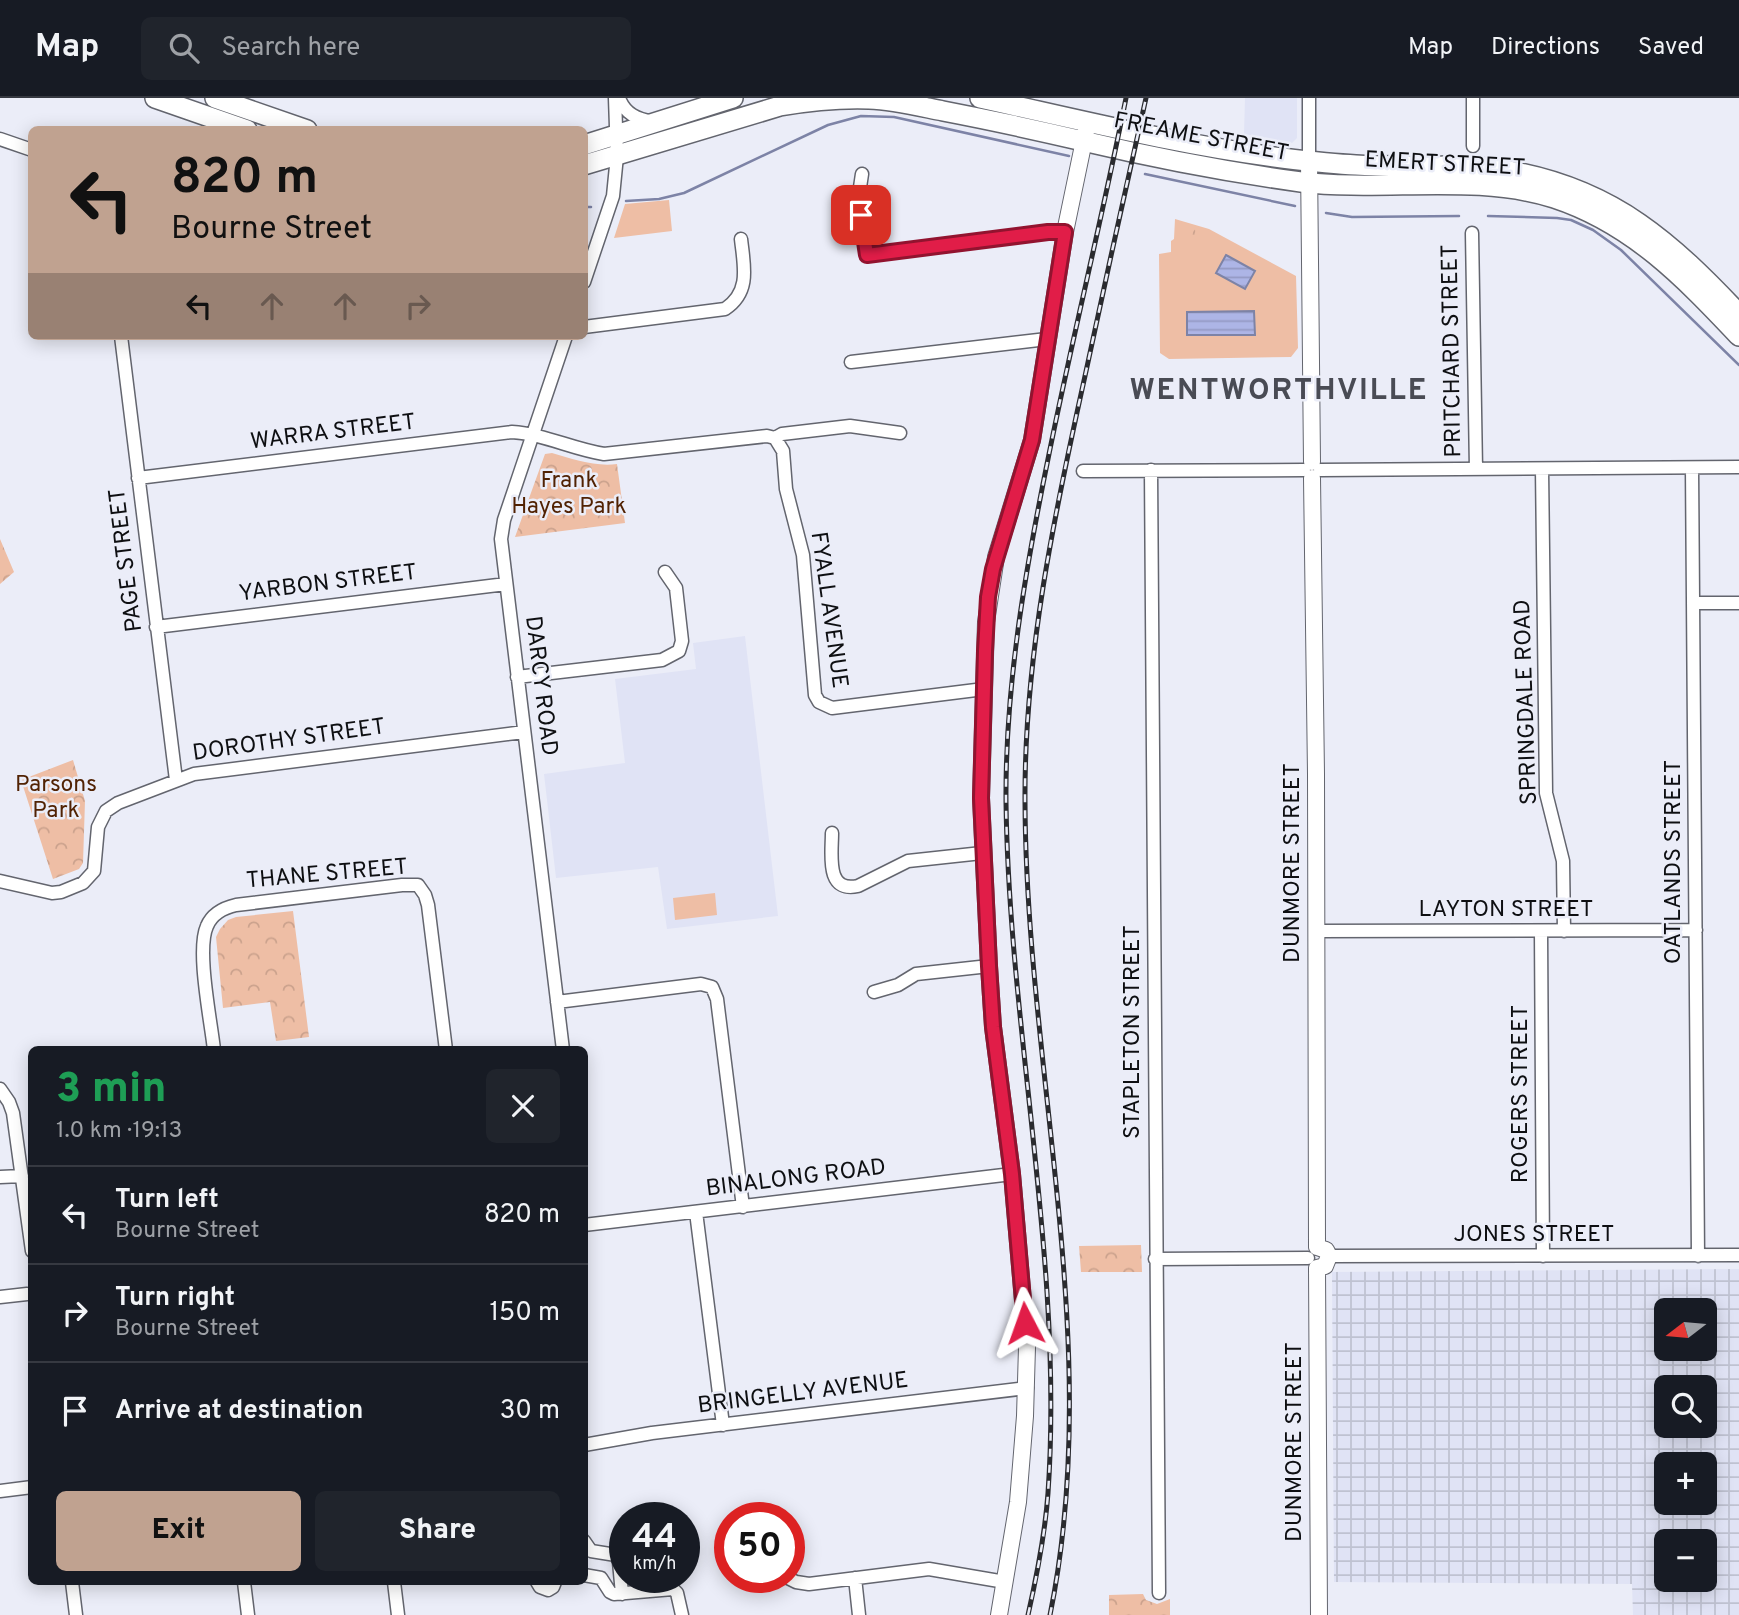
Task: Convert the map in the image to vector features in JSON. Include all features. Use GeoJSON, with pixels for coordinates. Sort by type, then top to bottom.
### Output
{"type":"FeatureCollection","features":[{"type":"Feature","properties":{"kind":"highway"},"geometry":{"type":"LineString","coordinates":[[155,98],[236,126]]}},
{"type":"Feature","properties":{"kind":"highway"},"geometry":{"type":"LineString","coordinates":[[215,98],[296,126]]}},
{"type":"Feature","properties":{"kind":"highway"},"geometry":{"type":"LineString","coordinates":[[588,164],[659,123],[733,98]]}},
{"type":"Feature","properties":{"kind":"highway"},"geometry":{"type":"LineString","coordinates":[[980,98],[1086,132]]}},
{"type":"Feature","properties":{"kind":"highway"},"geometry":{"type":"LineString","coordinates":[[588,145],[616,147],[780,106],[869,99],[1086,132]]}},
{"type":"Feature","properties":{"kind":"highway","name":"FREAME STREET"},"geometry":{"type":"LineString","coordinates":[[1086,132],[1159,137],[1310,161]]}},
{"type":"Feature","properties":{"kind":"highway","name":"FREAME STREET"},"geometry":{"type":"LineString","coordinates":[[1086,132],[1231,172],[1309,183]]}},
{"type":"Feature","properties":{"kind":"highway","name":"EMERT STREET"},"geometry":{"type":"LineString","coordinates":[[1310,161],[1355,165],[1474,167],[1516,172],[1589,194],[1621,211],[1674,248],[1739,314]]}},
{"type":"Feature","properties":{"kind":"highway","name":"EMERT STREET"},"geometry":{"type":"LineString","coordinates":[[1309,183],[1506,188],[1554,198],[1610,223],[1639,240],[1663,259],[1739,336]]}},
{"type":"Feature","properties":{"kind":"main road"},"geometry":{"type":"LineString","coordinates":[[999,1615],[1018,1502],[1027,1388],[1027,1347],[1012,1174],[993,1027],[982,853],[986,622],[996,557],[1032,440],[1065,232],[1086,132]]}},
{"type":"Feature","properties":{"kind":"main road","name":"DUNMORE STREET"},"geometry":{"type":"LineString","coordinates":[[1310,161],[1319,1615]]}},
{"type":"Feature","properties":{"kind":"street"},"geometry":{"type":"LineString","coordinates":[[617,98],[631,115],[659,123]]}},
{"type":"Feature","properties":{"kind":"street"},"geometry":{"type":"LineString","coordinates":[[588,271],[611,208],[617,98]]}},
{"type":"Feature","properties":{"kind":"street"},"geometry":{"type":"LineString","coordinates":[[1473,98],[1474,146]]}},
{"type":"Feature","properties":{"kind":"street","name":"DUNMORE STREET"},"geometry":{"type":"LineString","coordinates":[[1310,161],[1311,99]]}},
{"type":"Feature","properties":{"kind":"street"},"geometry":{"type":"LineString","coordinates":[[0,139],[28,149]]}},
{"type":"Feature","properties":{"kind":"street"},"geometry":{"type":"LineString","coordinates":[[862,174],[859,194],[867,255],[1065,232]]}},
{"type":"Feature","properties":{"kind":"street","name":"PRITCHARD STREET"},"geometry":{"type":"LineString","coordinates":[[1472,233],[1476,469]]}},
{"type":"Feature","properties":{"kind":"street"},"geometry":{"type":"LineString","coordinates":[[588,326],[725,309],[735,302],[743,289],[745,272],[741,239]]}},
{"type":"Feature","properties":{"kind":"street"},"geometry":{"type":"LineString","coordinates":[[851,362],[1047,339]]}},
{"type":"Feature","properties":{"kind":"street","name":"PAGE STREET"},"geometry":{"type":"LineString","coordinates":[[121,340],[176,780]]}},
{"type":"Feature","properties":{"kind":"street","name":"DARCY ROAD"},"geometry":{"type":"LineString","coordinates":[[562,1046],[501,533],[565,340]]}},
{"type":"Feature","properties":{"kind":"street"},"geometry":{"type":"LineString","coordinates":[[533,434],[582,451],[604,454],[759,436],[775,438],[782,434],[850,426],[900,433]]}},
{"type":"Feature","properties":{"kind":"street","name":"WARRA STREET"},"geometry":{"type":"LineString","coordinates":[[138,478],[512,432],[533,434]]}},
{"type":"Feature","properties":{"kind":"street","name":"FYALL AVENUE"},"geometry":{"type":"LineString","coordinates":[[775,438],[783,451],[786,489],[803,555],[807,581],[809,640],[815,695],[819,702],[832,708],[984,689]]}},
{"type":"Feature","properties":{"kind":"street"},"geometry":{"type":"LineString","coordinates":[[1083,471],[1739,467]]}},
{"type":"Feature","properties":{"kind":"street","name":"OATLANDS STREET"},"geometry":{"type":"LineString","coordinates":[[1692,468],[1698,1256]]}},
{"type":"Feature","properties":{"kind":"street","name":"SPRINGDALE ROAD"},"geometry":{"type":"LineString","coordinates":[[1542,469],[1546,793],[1563,861],[1564,932]]}},
{"type":"Feature","properties":{"kind":"street","name":"STAPLETON STREET"},"geometry":{"type":"LineString","coordinates":[[1151,470],[1159,1593]]}},
{"type":"Feature","properties":{"kind":"street"},"geometry":{"type":"LineString","coordinates":[[517,677],[662,660],[679,651],[682,641],[676,588],[665,572]]}},
{"type":"Feature","properties":{"kind":"street","name":"YARBON STREET"},"geometry":{"type":"LineString","coordinates":[[156,627],[506,584]]}},
{"type":"Feature","properties":{"kind":"street"},"geometry":{"type":"LineString","coordinates":[[1693,603],[1739,603]]}},
{"type":"Feature","properties":{"kind":"street","name":"DOROTHY STREET"},"geometry":{"type":"LineString","coordinates":[[0,881],[52,893],[83,883],[90,878],[96,865],[98,827],[106,811],[118,803],[194,774],[524,732]]}},
{"type":"Feature","properties":{"kind":"street"},"geometry":{"type":"LineString","coordinates":[[831,833],[833,875],[841,886],[849,888],[908,861],[982,853]]}},
{"type":"Feature","properties":{"kind":"street","name":"THANE STREET"},"geometry":{"type":"LineString","coordinates":[[214,1046],[202,950],[207,924],[216,914],[236,905],[418,885],[428,905],[446,1046]]}},
{"type":"Feature","properties":{"kind":"street","name":"LAYTON STREET"},"geometry":{"type":"LineString","coordinates":[[1316,931],[1696,930]]}},
{"type":"Feature","properties":{"kind":"street","name":"ROGERS STREET"},"geometry":{"type":"LineString","coordinates":[[1541,931],[1543,1255]]}},
{"type":"Feature","properties":{"kind":"street"},"geometry":{"type":"LineString","coordinates":[[874,992],[898,985],[916,974],[989,966]]}},
{"type":"Feature","properties":{"kind":"street"},"geometry":{"type":"LineString","coordinates":[[557,1002],[701,985],[712,987],[717,999],[743,1207]]}},
{"type":"Feature","properties":{"kind":"street"},"geometry":{"type":"LineString","coordinates":[[0,1089],[9,1101],[15,1121],[28,1221]]}},
{"type":"Feature","properties":{"kind":"street","name":"BINALONG ROAD"},"geometry":{"type":"LineString","coordinates":[[588,1225],[1012,1174]]}},
{"type":"Feature","properties":{"kind":"street"},"geometry":{"type":"LineString","coordinates":[[0,1177],[22,1176]]}},
{"type":"Feature","properties":{"kind":"street"},"geometry":{"type":"LineString","coordinates":[[696,1212],[723,1424]]}},
{"type":"Feature","properties":{"kind":"street","name":"JONES STREET"},"geometry":{"type":"LineString","coordinates":[[1155,1259],[1739,1255]]}},
{"type":"Feature","properties":{"kind":"street"},"geometry":{"type":"LineString","coordinates":[[0,1297],[28,1294]]}},
{"type":"Feature","properties":{"kind":"street","name":"BRINGELLY AVENUE"},"geometry":{"type":"LineString","coordinates":[[588,1444],[723,1424],[1027,1388]]}},
{"type":"Feature","properties":{"kind":"street"},"geometry":{"type":"LineString","coordinates":[[0,1491],[28,1488]]}},
{"type":"Feature","properties":{"kind":"street"},"geometry":{"type":"LineString","coordinates":[[588,1549],[616,1555],[622,1594]]}},
{"type":"Feature","properties":{"kind":"street"},"geometry":{"type":"LineString","coordinates":[[805,1584],[929,1569],[1005,1582]]}},
{"type":"Feature","properties":{"kind":"street"},"geometry":{"type":"LineString","coordinates":[[588,1575],[597,1576],[612,1594],[673,1589],[677,1593],[682,1615]]}},
{"type":"Feature","properties":{"kind":"street"},"geometry":{"type":"LineString","coordinates":[[855,1578],[859,1615]]}},
{"type":"Feature","properties":{"kind":"street"},"geometry":{"type":"LineString","coordinates":[[72,1585],[76,1615]]}},
{"type":"Feature","properties":{"kind":"street"},"geometry":{"type":"LineString","coordinates":[[244,1585],[248,1615]]}},
{"type":"Feature","properties":{"kind":"street"},"geometry":{"type":"LineString","coordinates":[[394,1585],[398,1615]]}},
{"type":"Feature","properties":{"kind":"street"},"geometry":{"type":"LineString","coordinates":[[539,1585],[548,1590],[554,1585]]}},
{"type":"Feature","properties":{"kind":"shaded area"},"geometry":{"type":"Polygon","coordinates":[[[1245,98],[1297,98],[1297,138],[1292,143],[1244,134],[1245,98]]]}},
{"type":"Feature","properties":{"kind":"shaded area"},"geometry":{"type":"Polygon","coordinates":[[[745,636],[778,916],[667,929],[658,867],[556,878],[544,774],[625,763],[615,679],[696,669],[693,643],[745,636]]]}},
{"type":"Feature","properties":{"kind":"shaded area"},"geometry":{"type":"Polygon","coordinates":[[[1739,1269],[1739,1615],[1633,1615],[1632,1584],[1334,1582],[1332,1272],[1739,1269]]]}},
{"type":"Feature","properties":{"kind":"green space"},"geometry":{"type":"Polygon","coordinates":[[[669,200],[672,231],[614,238],[625,204],[669,200]]]}},
{"type":"Feature","properties":{"kind":"green space"},"geometry":{"type":"Polygon","coordinates":[[[1175,219],[1209,229],[1296,276],[1298,348],[1291,357],[1169,359],[1160,353],[1159,254],[1171,252],[1175,219]]]}},
{"type":"Feature","properties":{"kind":"green space"},"geometry":{"type":"Polygon","coordinates":[[[1180,229],[1195,229],[1196,242],[1180,243],[1180,229]]]}},
{"type":"Feature","properties":{"kind":"green space","name":"Frank Hayes Park"},"geometry":{"type":"Polygon","coordinates":[[[552,453],[592,463],[617,464],[625,523],[515,537],[545,454],[552,453]]]}},
{"type":"Feature","properties":{"kind":"green space"},"geometry":{"type":"Polygon","coordinates":[[[0,539],[14,572],[0,584],[0,539]]]}},
{"type":"Feature","properties":{"kind":"green space","name":"Parsons Park"},"geometry":{"type":"Polygon","coordinates":[[[73,760],[85,801],[83,863],[79,869],[53,879],[21,780],[73,760]]]}},
{"type":"Feature","properties":{"kind":"green space"},"geometry":{"type":"Polygon","coordinates":[[[715,893],[717,915],[675,920],[673,898],[715,893]]]}},
{"type":"Feature","properties":{"kind":"green space"},"geometry":{"type":"Polygon","coordinates":[[[293,911],[309,1037],[276,1041],[270,1002],[223,1008],[216,937],[228,920],[236,917],[293,911]]]}},
{"type":"Feature","properties":{"kind":"green space"},"geometry":{"type":"Polygon","coordinates":[[[1141,1245],[1142,1272],[1081,1272],[1079,1246],[1141,1245]]]}},
{"type":"Feature","properties":{"kind":"green space"},"geometry":{"type":"Polygon","coordinates":[[[1143,1594],[1146,1600],[1157,1604],[1170,1599],[1170,1615],[1109,1615],[1109,1595],[1143,1594]]]}},
{"type":"Feature","properties":{"kind":"water"},"geometry":{"type":"Polygon","coordinates":[[[1226,255],[1255,271],[1245,289],[1216,273],[1226,255]]]}},
{"type":"Feature","properties":{"kind":"water"},"geometry":{"type":"Polygon","coordinates":[[[1254,311],[1255,335],[1187,335],[1187,312],[1254,311]]]}},
{"type":"Feature","properties":{"kind":"waterway"},"geometry":{"type":"LineString","coordinates":[[626,201],[659,199],[684,193],[828,125],[861,116],[894,117],[1069,156]]}},
{"type":"Feature","properties":{"kind":"waterway"},"geometry":{"type":"LineString","coordinates":[[1145,174],[1295,206]]}},
{"type":"Feature","properties":{"kind":"waterway"},"geometry":{"type":"LineString","coordinates":[[1326,213],[1352,217],[1459,216]]}},
{"type":"Feature","properties":{"kind":"waterway"},"geometry":{"type":"LineString","coordinates":[[1488,216],[1557,218],[1571,220],[1593,230],[1621,250],[1739,365]]}},
{"type":"Feature","properties":{"kind":"railway"},"geometry":{"type":"LineString","coordinates":[[1028,1615],[1047,1509],[1051,1406],[1043,1234],[1009,889],[1006,802],[1009,716],[1024,587],[1040,501],[1126,98]]}},
{"type":"Feature","properties":{"kind":"railway"},"geometry":{"type":"LineString","coordinates":[[1050,1615],[1065,1514],[1069,1412],[1067,1311],[1029,904],[1026,748],[1035,641],[1052,534],[1146,98]]}},
{"type":"Feature","properties":{"kind":"district","name":"WENTWORTHVILLE"},"geometry":{"type":"Point","coordinates":[1279,391]}},
{"type":"Feature","properties":{"kind":"route"},"geometry":{"type":"LineString","coordinates":[[861,215],[867,255],[1065,232],[1032,440],[996,557],[986,622],[982,853],[993,1027],[1012,1174],[1025,1323]]}}]}
